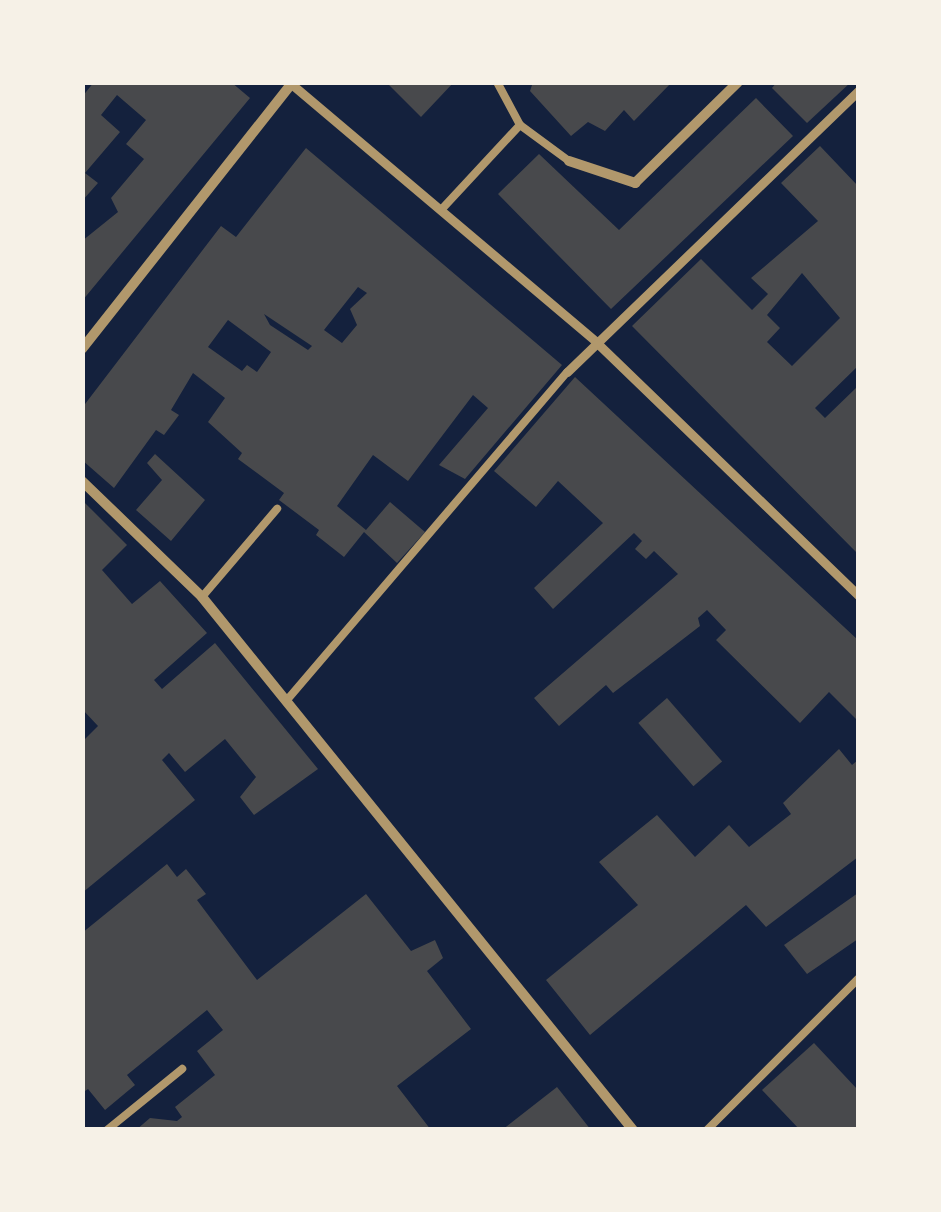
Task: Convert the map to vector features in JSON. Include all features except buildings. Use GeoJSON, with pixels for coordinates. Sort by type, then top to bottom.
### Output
{"type":"FeatureCollection","features":[{"type":"Feature","properties":{"kind":"street"},"geometry":{"type":"LineString","coordinates":[[570,161],[635,183],[738,82]]}},
{"type":"Feature","properties":{"kind":"street"},"geometry":{"type":"LineString","coordinates":[[82,348],[291,83],[595,340],[858,595]]}},
{"type":"Feature","properties":{"kind":"street"},"geometry":{"type":"LineString","coordinates":[[566,372],[858,91]]}},
{"type":"Feature","properties":{"kind":"street"},"geometry":{"type":"LineString","coordinates":[[82,481],[202,597],[634,1130]]}},
{"type":"Feature","properties":{"kind":"lane"},"geometry":{"type":"LineString","coordinates":[[497,82],[520,126],[570,161]]}},
{"type":"Feature","properties":{"kind":"lane"},"geometry":{"type":"LineString","coordinates":[[441,210],[520,126]]}},
{"type":"Feature","properties":{"kind":"lane"},"geometry":{"type":"LineString","coordinates":[[286,700],[566,372]]}},
{"type":"Feature","properties":{"kind":"lane"},"geometry":{"type":"LineString","coordinates":[[202,597],[277,509]]}},
{"type":"Feature","properties":{"kind":"lane"},"geometry":{"type":"LineString","coordinates":[[707,1130],[858,979]]}},
{"type":"Feature","properties":{"kind":"lane"},"geometry":{"type":"LineString","coordinates":[[107,1130],[182,1069]]}}]}
